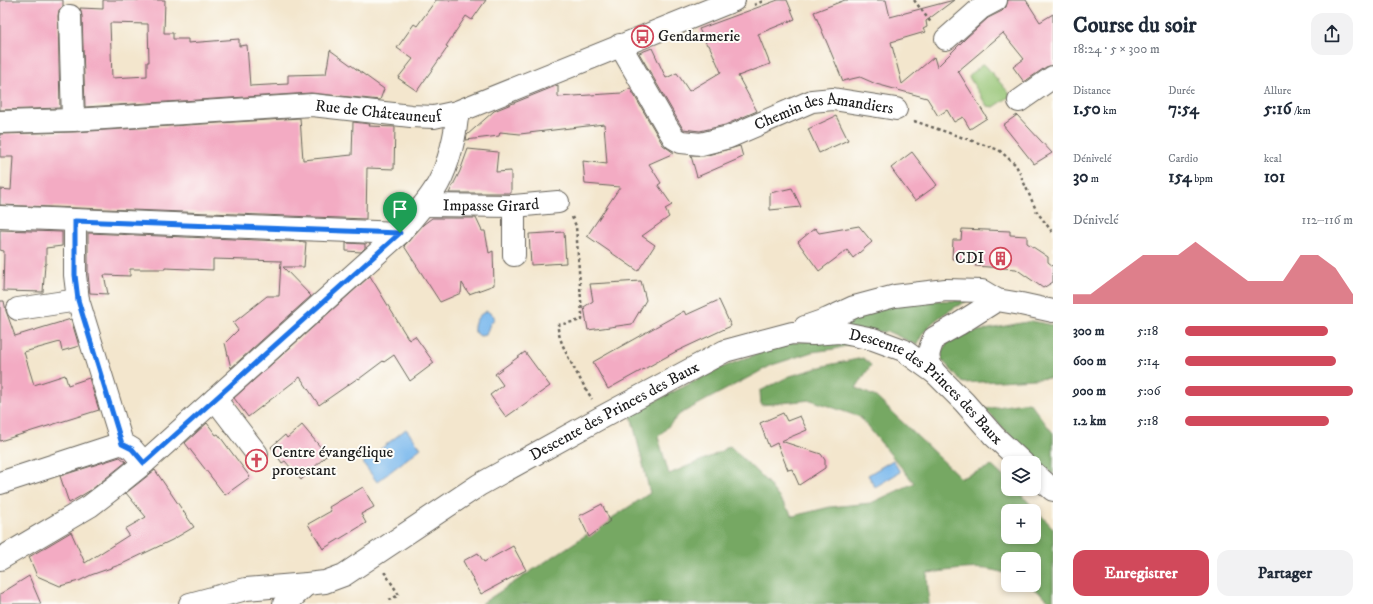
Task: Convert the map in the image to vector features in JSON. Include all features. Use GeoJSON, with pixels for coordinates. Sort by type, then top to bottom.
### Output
{"type":"FeatureCollection","features":[{"type":"Feature","properties":{"kind":"street","name":"Rue de Châteauneuf"},"geometry":{"type":"LineString","coordinates":[[0,122],[73,120],[312,105],[411,116],[434,116],[456,112],[734,0]]}},
{"type":"Feature","properties":{"kind":"street"},"geometry":{"type":"LineString","coordinates":[[946,39],[981,8],[996,0]]}},
{"type":"Feature","properties":{"kind":"street"},"geometry":{"type":"LineString","coordinates":[[70,16],[73,120]]}},
{"type":"Feature","properties":{"kind":"street","name":"Chemin des Amandiers"},"geometry":{"type":"LineString","coordinates":[[620,45],[674,138],[681,142],[701,144],[729,137],[812,101],[833,100],[896,109]]}},
{"type":"Feature","properties":{"kind":"street"},"geometry":{"type":"LineString","coordinates":[[1019,101],[1053,77]]}},
{"type":"Feature","properties":{"kind":"street"},"geometry":{"type":"LineString","coordinates":[[0,559],[90,506],[144,463],[400,233],[424,205],[438,183],[452,145],[457,120],[456,112]]}},
{"type":"Feature","properties":{"kind":"street","name":"Impasse Girard"},"geometry":{"type":"LineString","coordinates":[[424,205],[514,206],[558,202]]}},
{"type":"Feature","properties":{"kind":"street"},"geometry":{"type":"LineString","coordinates":[[514,206],[514,255]]}},
{"type":"Feature","properties":{"kind":"street"},"geometry":{"type":"LineString","coordinates":[[0,217],[400,233]]}},
{"type":"Feature","properties":{"kind":"street"},"geometry":{"type":"LineString","coordinates":[[75,221],[75,275],[78,300],[122,444]]}},
{"type":"Feature","properties":{"kind":"street"},"geometry":{"type":"LineString","coordinates":[[792,333],[854,307],[895,296],[946,290],[982,292],[997,300],[1053,311]]}},
{"type":"Feature","properties":{"kind":"street"},"geometry":{"type":"LineString","coordinates":[[18,309],[78,300]]}},
{"type":"Feature","properties":{"kind":"street"},"geometry":{"type":"LineString","coordinates":[[934,373],[929,364],[928,354],[934,338],[997,300]]}},
{"type":"Feature","properties":{"kind":"street","name":"Descente des Princes des Baux"},"geometry":{"type":"LineString","coordinates":[[190,604],[246,589],[325,582],[344,575],[479,485],[602,417],[725,351],[792,333],[813,334],[839,332],[873,338],[903,350],[934,373],[964,402],[994,436],[1015,456]]}},
{"type":"Feature","properties":{"kind":"street"},"geometry":{"type":"LineString","coordinates":[[215,399],[257,454]]}},
{"type":"Feature","properties":{"kind":"street"},"geometry":{"type":"LineString","coordinates":[[0,483],[122,444],[132,449],[144,463]]}},
{"type":"Feature","properties":{"kind":"street"},"geometry":{"type":"LineString","coordinates":[[1041,479],[1053,490]]}},
{"type":"Feature","properties":{"kind":"street"},"geometry":{"type":"LineString","coordinates":[[284,604],[307,584]]}},
{"type":"Feature","properties":{"kind":"path"},"geometry":{"type":"LineString","coordinates":[[914,0],[934,27],[946,39]]}},
{"type":"Feature","properties":{"kind":"path","name":"Chemin des Amandiers"},"geometry":{"type":"LineString","coordinates":[[896,109],[916,123],[933,127],[999,150],[1016,165],[1037,212],[1053,233]]}},
{"type":"Feature","properties":{"kind":"path"},"geometry":{"type":"LineString","coordinates":[[558,202],[572,217],[576,226],[582,320],[558,325],[558,329],[561,339],[574,366],[602,417]]}},
{"type":"Feature","properties":{"kind":"path"},"geometry":{"type":"LineString","coordinates":[[381,576],[385,573],[399,595],[388,601]]}},
{"type":"Feature","properties":{"kind":"green space"},"geometry":{"type":"Polygon","coordinates":[[[982,65],[985,65],[1010,94],[1009,97],[994,107],[987,106],[969,77],[970,74],[982,65]]]}},
{"type":"Feature","properties":{"kind":"green space"},"geometry":{"type":"Polygon","coordinates":[[[902,300],[967,301],[950,310],[929,326],[917,345],[889,332],[836,327],[854,312],[902,300]]]}},
{"type":"Feature","properties":{"kind":"green space"},"geometry":{"type":"Polygon","coordinates":[[[1032,321],[1053,325],[1053,378],[963,383],[942,360],[942,353],[947,343],[968,333],[1032,321]]]}},
{"type":"Feature","properties":{"kind":"green space"},"geometry":{"type":"Polygon","coordinates":[[[814,340],[856,343],[835,349],[812,352],[772,365],[680,414],[658,437],[669,474],[714,455],[730,446],[767,482],[793,516],[830,507],[871,503],[914,483],[860,417],[811,400],[761,405],[760,391],[790,376],[828,365],[863,358],[871,365],[856,388],[876,397],[961,478],[992,466],[1001,474],[1001,496],[1023,496],[1030,504],[1001,504],[1001,544],[1041,544],[1041,515],[1053,528],[1053,604],[1038,592],[1041,592],[1041,552],[1001,552],[1001,572],[989,569],[968,569],[927,573],[929,604],[481,604],[650,493],[630,411],[653,402],[721,368],[781,344],[814,340]]]}},
{"type":"Feature","properties":{"kind":"green space"},"geometry":{"type":"Polygon","coordinates":[[[1029,402],[1053,433],[1053,475],[1041,464],[1041,456],[1033,456],[985,409],[1029,402]]]}},
{"type":"Feature","properties":{"kind":"water"},"geometry":{"type":"Polygon","coordinates":[[[487,311],[494,316],[494,319],[490,324],[486,335],[480,336],[474,331],[474,324],[479,316],[487,311]]]}},
{"type":"Feature","properties":{"kind":"water"},"geometry":{"type":"Polygon","coordinates":[[[406,429],[421,448],[377,482],[363,463],[406,429]]]}},
{"type":"Feature","properties":{"kind":"water"},"geometry":{"type":"Polygon","coordinates":[[[893,460],[900,472],[875,487],[868,475],[893,460]]]}},
{"type":"Feature","properties":{"kind":"building"},"geometry":{"type":"Polygon","coordinates":[[[0,0],[63,0],[63,6],[59,10],[58,16],[60,108],[0,110],[0,0]]]}},
{"type":"Feature","properties":{"kind":"building"},"geometry":{"type":"Polygon","coordinates":[[[103,0],[165,0],[164,33],[173,33],[173,39],[188,39],[188,43],[239,39],[239,46],[247,45],[250,86],[288,84],[288,75],[326,74],[330,50],[384,89],[380,100],[311,93],[85,107],[82,16],[80,8],[103,9],[103,0]],[[110,23],[112,78],[147,76],[147,62],[149,62],[148,24],[110,23]]]}},
{"type":"Feature","properties":{"kind":"building"},"geometry":{"type":"Polygon","coordinates":[[[436,0],[486,0],[472,20],[466,16],[446,46],[448,47],[417,91],[398,78],[413,59],[397,48],[414,24],[417,26],[436,0]]]}},
{"type":"Feature","properties":{"kind":"building"},"geometry":{"type":"Polygon","coordinates":[[[778,0],[787,0],[795,19],[758,34],[770,64],[738,76],[757,111],[725,125],[700,131],[683,129],[639,53],[652,48],[666,78],[677,73],[689,91],[721,72],[709,45],[707,45],[699,29],[778,0]]]}},
{"type":"Feature","properties":{"kind":"building"},"geometry":{"type":"Polygon","coordinates":[[[845,0],[886,0],[890,17],[954,0],[926,21],[927,27],[923,29],[925,32],[891,42],[902,84],[934,57],[937,67],[988,18],[1002,11],[1006,7],[1008,0],[1026,0],[1040,22],[1053,14],[1053,65],[1046,67],[1024,82],[1013,67],[1024,59],[1003,33],[958,71],[987,118],[970,129],[963,117],[954,122],[947,110],[938,116],[927,98],[876,84],[860,77],[843,81],[814,12],[845,0]]]}},
{"type":"Feature","properties":{"kind":"building"},"geometry":{"type":"Polygon","coordinates":[[[558,85],[558,97],[622,93],[630,88],[663,145],[674,153],[649,164],[661,183],[658,185],[672,205],[665,209],[669,217],[642,236],[655,245],[638,271],[587,236],[620,187],[585,184],[583,161],[607,164],[604,124],[520,134],[500,132],[499,136],[466,140],[467,135],[494,111],[558,85]]]}},
{"type":"Feature","properties":{"kind":"building"},"geometry":{"type":"Polygon","coordinates":[[[1017,115],[1052,153],[1034,164],[1003,125],[1017,115]]]}},
{"type":"Feature","properties":{"kind":"building"},"geometry":{"type":"Polygon","coordinates":[[[836,116],[848,140],[819,153],[808,129],[836,116]]]}},
{"type":"Feature","properties":{"kind":"building"},"geometry":{"type":"Polygon","coordinates":[[[300,118],[303,160],[352,155],[353,122],[370,124],[369,126],[395,127],[394,169],[367,168],[366,219],[0,205],[0,189],[11,190],[13,157],[0,157],[0,134],[74,132],[300,118]]]}},
{"type":"Feature","properties":{"kind":"building"},"geometry":{"type":"Polygon","coordinates":[[[740,146],[743,157],[697,177],[691,156],[704,156],[740,146]]]}},
{"type":"Feature","properties":{"kind":"building"},"geometry":{"type":"Polygon","coordinates":[[[468,149],[498,152],[496,172],[511,171],[511,193],[449,193],[460,171],[468,149]]]}},
{"type":"Feature","properties":{"kind":"building"},"geometry":{"type":"Polygon","coordinates":[[[912,152],[937,185],[915,201],[891,168],[912,152]]]}},
{"type":"Feature","properties":{"kind":"building"},"geometry":{"type":"Polygon","coordinates":[[[792,188],[801,207],[770,210],[770,193],[792,188]]]}},
{"type":"Feature","properties":{"kind":"building"},"geometry":{"type":"Polygon","coordinates":[[[432,218],[476,218],[482,231],[485,231],[489,253],[493,251],[494,285],[469,294],[462,283],[461,293],[440,302],[404,246],[424,224],[432,218]]]}},
{"type":"Feature","properties":{"kind":"building"},"geometry":{"type":"Polygon","coordinates":[[[859,226],[872,242],[853,258],[847,250],[819,271],[798,242],[815,228],[819,233],[859,226]]]}},
{"type":"Feature","properties":{"kind":"building","name":"CDI"},"geometry":{"type":"Polygon","coordinates":[[[962,229],[1010,231],[1010,235],[1027,236],[1027,243],[1048,257],[1048,262],[1053,266],[1053,282],[1043,288],[1016,269],[975,266],[976,261],[952,259],[953,240],[961,240],[962,229]]]}},
{"type":"Feature","properties":{"kind":"building"},"geometry":{"type":"Polygon","coordinates":[[[0,230],[62,232],[62,246],[46,248],[43,292],[3,291],[4,251],[0,250],[0,230]]]}},
{"type":"Feature","properties":{"kind":"building"},"geometry":{"type":"Polygon","coordinates":[[[564,232],[566,263],[531,265],[529,234],[564,232]]]}},
{"type":"Feature","properties":{"kind":"building"},"geometry":{"type":"Polygon","coordinates":[[[88,233],[306,242],[304,267],[283,267],[311,296],[231,368],[225,343],[238,330],[233,323],[267,296],[279,296],[281,261],[213,259],[213,270],[165,268],[130,269],[130,276],[104,275],[108,294],[90,293],[88,274],[88,233]]]}},
{"type":"Feature","properties":{"kind":"building"},"geometry":{"type":"Polygon","coordinates":[[[346,243],[365,244],[365,248],[361,252],[346,251],[346,243]]]}},
{"type":"Feature","properties":{"kind":"building"},"geometry":{"type":"Polygon","coordinates":[[[370,276],[409,340],[415,336],[434,363],[410,381],[394,355],[319,405],[300,377],[248,417],[234,398],[370,276]]]}},
{"type":"Feature","properties":{"kind":"building"},"geometry":{"type":"Polygon","coordinates":[[[641,281],[646,300],[632,324],[588,330],[584,307],[593,301],[590,284],[641,281]]]}},
{"type":"Feature","properties":{"kind":"building"},"geometry":{"type":"Polygon","coordinates":[[[719,300],[731,326],[675,352],[608,389],[593,362],[684,311],[686,315],[719,300]]]}},
{"type":"Feature","properties":{"kind":"building"},"geometry":{"type":"Polygon","coordinates":[[[0,301],[4,301],[15,336],[71,319],[79,346],[62,351],[60,342],[24,352],[34,385],[65,375],[68,385],[89,378],[99,410],[0,441],[0,301]]]}},
{"type":"Feature","properties":{"kind":"building"},"geometry":{"type":"Polygon","coordinates":[[[525,352],[550,386],[506,417],[490,395],[503,385],[495,374],[525,352]]]}},
{"type":"Feature","properties":{"kind":"building"},"geometry":{"type":"Polygon","coordinates":[[[783,413],[787,421],[800,416],[807,430],[781,441],[821,454],[825,460],[825,468],[799,485],[792,469],[788,470],[777,443],[769,447],[760,423],[783,413]]]}},
{"type":"Feature","properties":{"kind":"building"},"geometry":{"type":"Polygon","coordinates":[[[207,423],[216,435],[218,434],[250,477],[225,495],[185,443],[207,423]]]}},
{"type":"Feature","properties":{"kind":"building"},"geometry":{"type":"Polygon","coordinates":[[[302,425],[327,455],[301,480],[285,461],[282,463],[271,447],[285,435],[287,438],[302,425]]]}},
{"type":"Feature","properties":{"kind":"building"},"geometry":{"type":"Polygon","coordinates":[[[120,457],[126,462],[91,490],[69,503],[60,476],[120,457]]]}},
{"type":"Feature","properties":{"kind":"building"},"geometry":{"type":"Polygon","coordinates":[[[155,470],[194,527],[172,540],[122,564],[79,581],[60,586],[37,576],[29,557],[71,532],[85,563],[129,535],[125,529],[146,517],[126,493],[155,470]]]}},
{"type":"Feature","properties":{"kind":"building"},"geometry":{"type":"Polygon","coordinates":[[[363,487],[374,507],[361,514],[366,523],[323,549],[308,524],[331,511],[329,507],[363,487]]]}},
{"type":"Feature","properties":{"kind":"building"},"geometry":{"type":"Polygon","coordinates":[[[602,504],[610,521],[589,537],[579,516],[602,504]]]}},
{"type":"Feature","properties":{"kind":"building"},"geometry":{"type":"Polygon","coordinates":[[[513,546],[526,570],[481,594],[463,561],[478,553],[484,562],[513,546]]]}},
{"type":"Feature","properties":{"kind":"building"},"geometry":{"type":"Polygon","coordinates":[[[29,576],[41,604],[0,604],[0,594],[29,576]]]}},
{"type":"Feature","properties":{"kind":"place","name":"Gendarmerie"},"geometry":{"type":"Point","coordinates":[642,36]}},
{"type":"Feature","properties":{"kind":"place","name":"CDI"},"geometry":{"type":"Point","coordinates":[1000,258]}},
{"type":"Feature","properties":{"kind":"place","name":"Centre évangélique protestant"},"geometry":{"type":"Point","coordinates":[256,461]}},
{"type":"Feature","properties":{"kind":"route"},"geometry":{"type":"LineString","coordinates":[[75,221],[400,233],[144,463],[132,449],[122,444],[78,300],[75,275],[75,221]]}}]}
